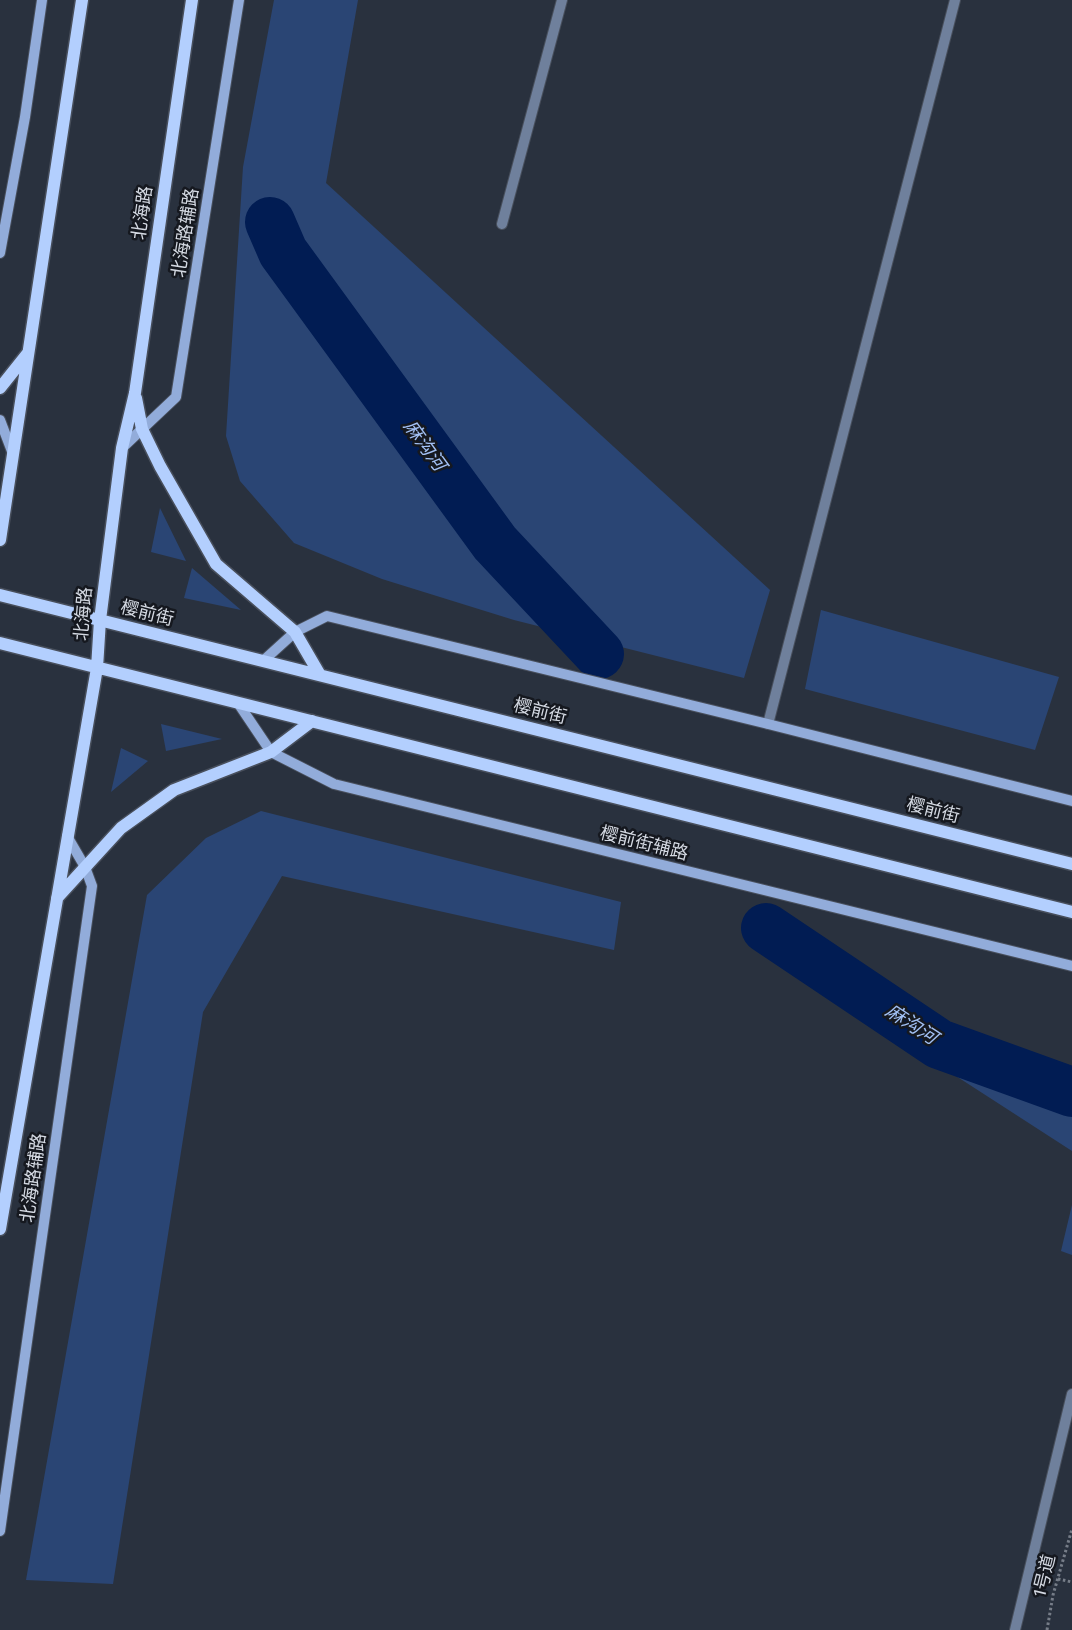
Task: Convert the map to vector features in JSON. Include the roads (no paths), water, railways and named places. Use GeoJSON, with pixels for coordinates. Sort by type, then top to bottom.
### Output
{"type":"FeatureCollection","features":[{"type":"Feature","properties":{"kind":"main road"},"geometry":{"type":"LineString","coordinates":[[0,540],[82,0]]}},
{"type":"Feature","properties":{"kind":"main road","name":"北海路"},"geometry":{"type":"LineString","coordinates":[[0,1230],[97,668],[100,620],[122,448],[135,393],[192,0]]}},
{"type":"Feature","properties":{"kind":"main road"},"geometry":{"type":"LineString","coordinates":[[0,388],[30,350]]}},
{"type":"Feature","properties":{"kind":"main road"},"geometry":{"type":"LineString","coordinates":[[135,393],[142,429],[160,466],[216,564],[295,632],[320,675]]}},
{"type":"Feature","properties":{"kind":"main road","name":"樱前街"},"geometry":{"type":"LineString","coordinates":[[0,595],[1072,864]]}},
{"type":"Feature","properties":{"kind":"main road"},"geometry":{"type":"LineString","coordinates":[[0,644],[1072,912]]}},
{"type":"Feature","properties":{"kind":"main road"},"geometry":{"type":"LineString","coordinates":[[57,898],[121,828],[174,790],[271,752],[312,721]]}},
{"type":"Feature","properties":{"kind":"street"},"geometry":{"type":"LineString","coordinates":[[0,253],[42,0]]}},
{"type":"Feature","properties":{"kind":"street","name":"北海路辅路"},"geometry":{"type":"LineString","coordinates":[[122,448],[176,397],[239,0]]}},
{"type":"Feature","properties":{"kind":"street"},"geometry":{"type":"LineString","coordinates":[[502,224],[562,0]]}},
{"type":"Feature","properties":{"kind":"street"},"geometry":{"type":"LineString","coordinates":[[768,724],[955,0]]}},
{"type":"Feature","properties":{"kind":"street"},"geometry":{"type":"LineString","coordinates":[[0,420],[14,457]]}},
{"type":"Feature","properties":{"kind":"street"},"geometry":{"type":"LineString","coordinates":[[263,661],[295,632],[327,616],[1072,801]]}},
{"type":"Feature","properties":{"kind":"street","name":"樱前街辅路"},"geometry":{"type":"LineString","coordinates":[[238,703],[271,752],[334,784],[1072,966]]}},
{"type":"Feature","properties":{"kind":"street","name":"北海路辅路"},"geometry":{"type":"LineString","coordinates":[[0,1531],[92,886],[86,867],[67,836]]}},
{"type":"Feature","properties":{"kind":"street"},"geometry":{"type":"LineString","coordinates":[[1015,1630],[1072,1394]]}},
{"type":"Feature","properties":{"kind":"waterway","name":"麻沟河"},"geometry":{"type":"LineString","coordinates":[[270,222],[283,252],[495,543],[599,654]]}},
{"type":"Feature","properties":{"kind":"waterway","name":"麻沟河"},"geometry":{"type":"LineString","coordinates":[[766,928],[939,1044],[1072,1092]]}}]}
